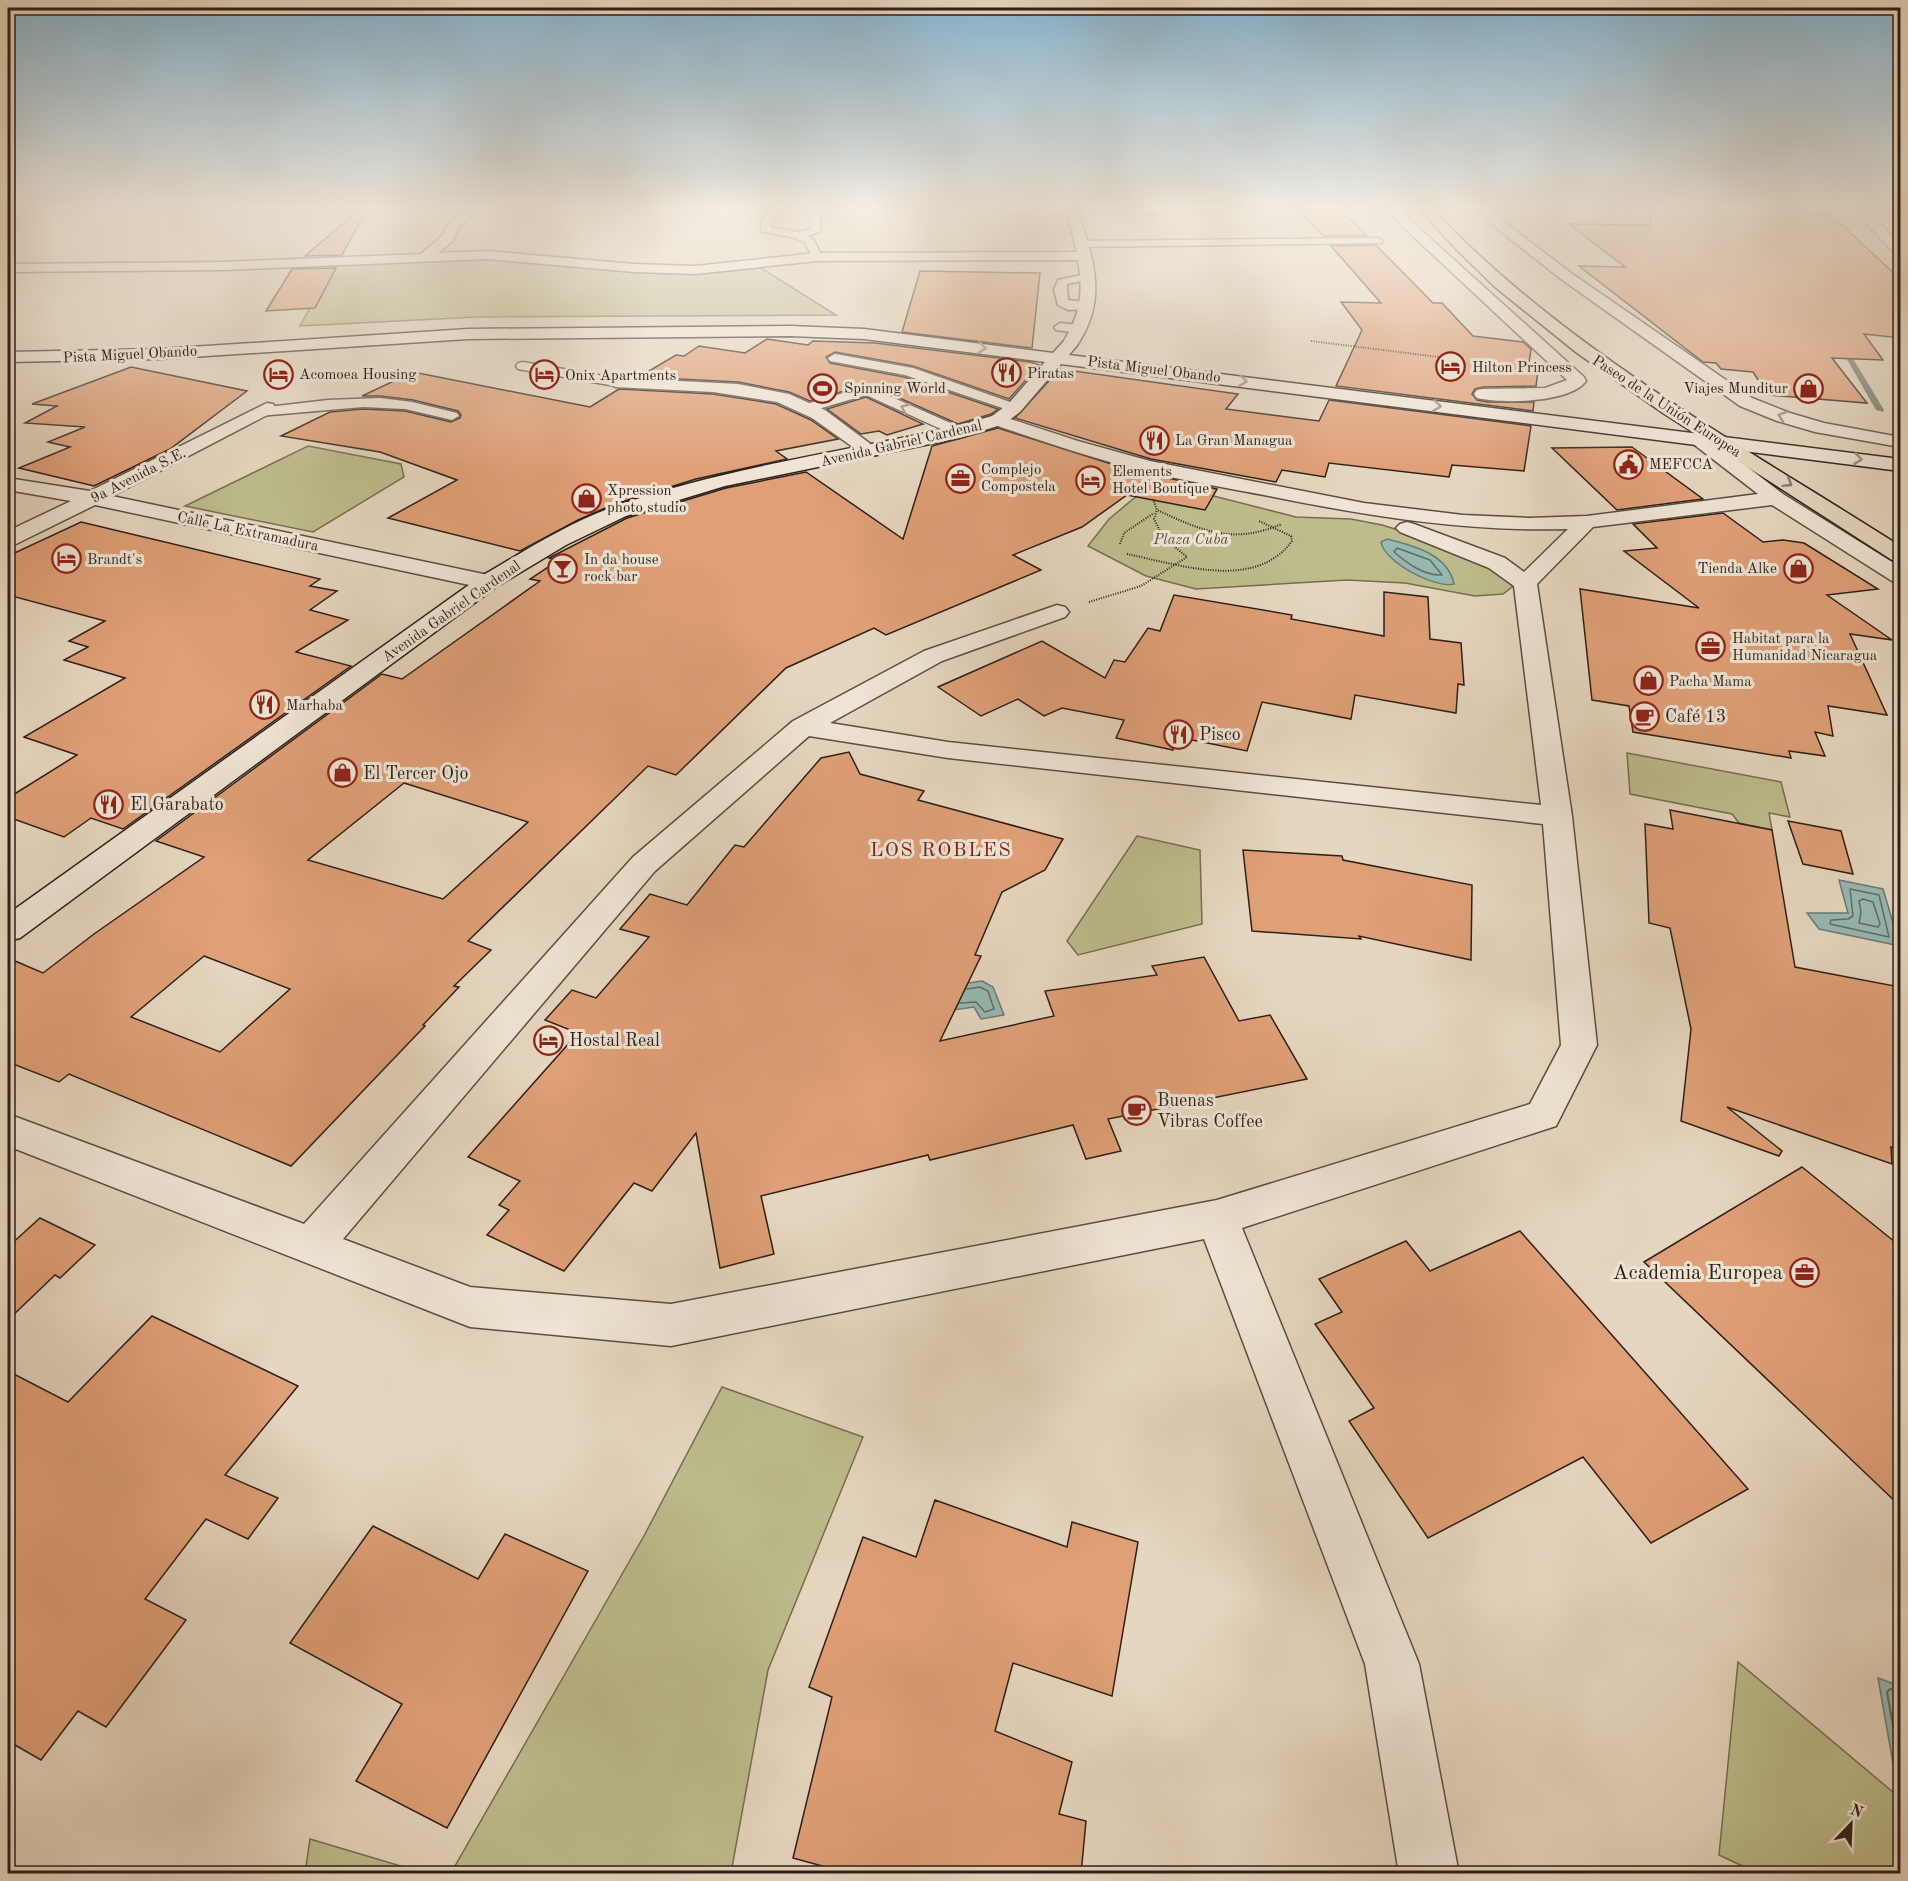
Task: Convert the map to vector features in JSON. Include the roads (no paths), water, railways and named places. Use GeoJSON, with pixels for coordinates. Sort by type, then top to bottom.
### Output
{"type":"FeatureCollection","features":[{"type":"Feature","properties":{"kind":"highway","name":"Paseo de la Unión Europea"},"geometry":{"type":"LineString","coordinates":[[1515,297],[1576,346],[1682,419],[1723,433]]}},
{"type":"Feature","properties":{"kind":"highway","name":"Paseo de la Unión Europea"},"geometry":{"type":"LineString","coordinates":[[1696,405],[1723,433],[1900,555]]}},
{"type":"Feature","properties":{"kind":"highway","name":"Paseo de la Unión Europea"},"geometry":{"type":"LineString","coordinates":[[1765,438],[1826,484]]}},
{"type":"Feature","properties":{"kind":"street"},"geometry":{"type":"LineString","coordinates":[[1089,297],[1088,306],[1064,343],[1006,414],[1071,445],[1148,466],[1364,508],[1463,521],[1529,524],[1587,522],[1776,498]]}},
{"type":"Feature","properties":{"kind":"street"},"geometry":{"type":"LineString","coordinates":[[1486,297],[1578,381],[1569,388],[1540,394],[1478,393],[1572,405]]}},
{"type":"Feature","properties":{"kind":"street"},"geometry":{"type":"LineString","coordinates":[[1596,297],[1746,402],[1779,416],[1830,431],[1900,442]]}},
{"type":"Feature","properties":{"kind":"street","name":"Pista Miguel Obando"},"geometry":{"type":"LineString","coordinates":[[8,343],[178,340],[477,322],[776,319],[890,323],[1014,337]]}},
{"type":"Feature","properties":{"kind":"street","name":"Pista Miguel Obando"},"geometry":{"type":"LineString","coordinates":[[8,357],[160,354],[468,334],[790,331],[859,338],[1064,343],[1239,364]]}},
{"type":"Feature","properties":{"kind":"street","name":"Pista Miguel Obando"},"geometry":{"type":"LineString","coordinates":[[1064,343],[1699,439],[1723,433],[1900,447]]}},
{"type":"Feature","properties":{"kind":"street"},"geometry":{"type":"LineString","coordinates":[[621,383],[763,394],[805,406],[871,451]]}},
{"type":"Feature","properties":{"kind":"street","name":"9a Avenida S.E."},"geometry":{"type":"LineString","coordinates":[[8,539],[263,410]]}},
{"type":"Feature","properties":{"kind":"street","name":"Avenida Gabriel Cardenal"},"geometry":{"type":"LineString","coordinates":[[8,930],[488,582],[558,540],[619,512],[721,481],[959,432],[1006,414]]}},
{"type":"Feature","properties":{"kind":"street"},"geometry":{"type":"LineString","coordinates":[[1650,415],[1682,419]]}},
{"type":"Feature","properties":{"kind":"street","name":"Pista Miguel Obando"},"geometry":{"type":"LineString","coordinates":[[1765,438],[1900,465]]}},
{"type":"Feature","properties":{"kind":"street"},"geometry":{"type":"LineString","coordinates":[[1699,439],[1776,498],[1900,576]]}},
{"type":"Feature","properties":{"kind":"street","name":"Calle La Extramadura"},"geometry":{"type":"LineString","coordinates":[[8,484],[93,498],[488,582]]}},
{"type":"Feature","properties":{"kind":"street"},"geometry":{"type":"LineString","coordinates":[[8,1130],[470,1307],[671,1325],[1217,1218],[1543,1115],[1579,1045],[1557,816],[1525,583],[1497,563],[1364,508]]}},
{"type":"Feature","properties":{"kind":"street"},"geometry":{"type":"LineString","coordinates":[[1525,583],[1587,522]]}},
{"type":"Feature","properties":{"kind":"street"},"geometry":{"type":"LineString","coordinates":[[312,1245],[644,864],[803,727],[933,656],[1057,612]]}},
{"type":"Feature","properties":{"kind":"street"},"geometry":{"type":"LineString","coordinates":[[803,727],[948,750],[1557,816]]}},
{"type":"Feature","properties":{"kind":"street"},"geometry":{"type":"LineString","coordinates":[[1217,1218],[1392,1664],[1428,1874]]}},
{"type":"Feature","properties":{"kind":"lane"},"geometry":{"type":"LineString","coordinates":[[1061,297],[1062,302],[1068,306],[1088,306]]}},
{"type":"Feature","properties":{"kind":"lane"},"geometry":{"type":"LineString","coordinates":[[1059,327],[1064,343]]}},
{"type":"Feature","properties":{"kind":"lane"},"geometry":{"type":"LineString","coordinates":[[835,358],[908,371],[1006,414]]}},
{"type":"Feature","properties":{"kind":"lane"},"geometry":{"type":"LineString","coordinates":[[523,366],[621,383]]}},
{"type":"Feature","properties":{"kind":"lane"},"geometry":{"type":"LineString","coordinates":[[805,406],[908,371]]}},
{"type":"Feature","properties":{"kind":"lane"},"geometry":{"type":"LineString","coordinates":[[805,406],[867,390],[959,432]]}},
{"type":"Feature","properties":{"kind":"lane"},"geometry":{"type":"LineString","coordinates":[[263,410],[322,403],[365,402],[400,404],[452,416]]}},
{"type":"Feature","properties":{"kind":"water"},"geometry":{"type":"Polygon","coordinates":[[[1387,539],[1418,548],[1437,558],[1445,565],[1454,584],[1435,582],[1401,565],[1384,550],[1381,542],[1387,539]]]}},
{"type":"Feature","properties":{"kind":"water"},"geometry":{"type":"Polygon","coordinates":[[[1839,880],[1883,889],[1900,946],[1819,929],[1807,913],[1848,913],[1839,880]]]}},
{"type":"Feature","properties":{"kind":"water"},"geometry":{"type":"Polygon","coordinates":[[[982,981],[993,987],[1004,1015],[981,1019],[974,1007],[953,1010],[947,986],[982,981]]]}},
{"type":"Feature","properties":{"kind":"water"},"geometry":{"type":"Polygon","coordinates":[[[1878,1678],[1900,1686],[1900,1771],[1894,1769],[1878,1678]]]}},
{"type":"Feature","properties":{"kind":"waterway"},"geometry":{"type":"LineString","coordinates":[[1840,342],[1880,410]]}},
{"type":"Feature","properties":{"kind":"place","name":"Hilton Princess"},"geometry":{"type":"Point","coordinates":[1451,367]}},
{"type":"Feature","properties":{"kind":"place","name":"Piratas"},"geometry":{"type":"Point","coordinates":[1006,373]}},
{"type":"Feature","properties":{"kind":"place","name":"Acomoea Housing"},"geometry":{"type":"Point","coordinates":[278,374]}},
{"type":"Feature","properties":{"kind":"place","name":"Onix Apartments"},"geometry":{"type":"Point","coordinates":[544,375]}},
{"type":"Feature","properties":{"kind":"place","name":"Spinning World"},"geometry":{"type":"Point","coordinates":[823,388]}},
{"type":"Feature","properties":{"kind":"place","name":"Viajes Munditur"},"geometry":{"type":"Point","coordinates":[1809,388]}},
{"type":"Feature","properties":{"kind":"place","name":"La Gran Managua"},"geometry":{"type":"Point","coordinates":[1154,440]}},
{"type":"Feature","properties":{"kind":"place","name":"MEFCCA"},"geometry":{"type":"Point","coordinates":[1628,464]}},
{"type":"Feature","properties":{"kind":"place","name":"Complejo Compostela"},"geometry":{"type":"Point","coordinates":[960,478]}},
{"type":"Feature","properties":{"kind":"place","name":"Elements Hotel Boutique"},"geometry":{"type":"Point","coordinates":[1091,480]}},
{"type":"Feature","properties":{"kind":"place","name":"Xpression photo studio"},"geometry":{"type":"Point","coordinates":[586,499]}},
{"type":"Feature","properties":{"kind":"place","name":"Brandt's"},"geometry":{"type":"Point","coordinates":[66,559]}},
{"type":"Feature","properties":{"kind":"place","name":"In da house rock bar"},"geometry":{"type":"Point","coordinates":[563,568]}},
{"type":"Feature","properties":{"kind":"place","name":"Tienda Alke"},"geometry":{"type":"Point","coordinates":[1798,568]}},
{"type":"Feature","properties":{"kind":"place","name":"Habitat para la Humanidad Nicaragua"},"geometry":{"type":"Point","coordinates":[1711,647]}},
{"type":"Feature","properties":{"kind":"place","name":"Pacha Mama"},"geometry":{"type":"Point","coordinates":[1648,681]}},
{"type":"Feature","properties":{"kind":"place","name":"Marhaba"},"geometry":{"type":"Point","coordinates":[265,705]}},
{"type":"Feature","properties":{"kind":"place","name":"Café 13"},"geometry":{"type":"Point","coordinates":[1644,716]}},
{"type":"Feature","properties":{"kind":"place","name":"Pisco"},"geometry":{"type":"Point","coordinates":[1178,734]}},
{"type":"Feature","properties":{"kind":"place","name":"El Tercer Ojo"},"geometry":{"type":"Point","coordinates":[342,773]}},
{"type":"Feature","properties":{"kind":"place","name":"El Garabato"},"geometry":{"type":"Point","coordinates":[109,804]}},
{"type":"Feature","properties":{"kind":"place","name":"Hostal Real"},"geometry":{"type":"Point","coordinates":[548,1040]}},
{"type":"Feature","properties":{"kind":"place","name":"Buenas Vibras Coffee"},"geometry":{"type":"Point","coordinates":[1136,1110]}},
{"type":"Feature","properties":{"kind":"place","name":"Academia Europea"},"geometry":{"type":"Point","coordinates":[1804,1272]}},
{"type":"Feature","properties":{"kind":"district","name":"LOS ROBLES"},"geometry":{"type":"Point","coordinates":[941,849]}},
{"type":"Feature","properties":{"kind":"park label","name":"Plaza Cuba"},"geometry":{"type":"Point","coordinates":[1191,539]}}]}
